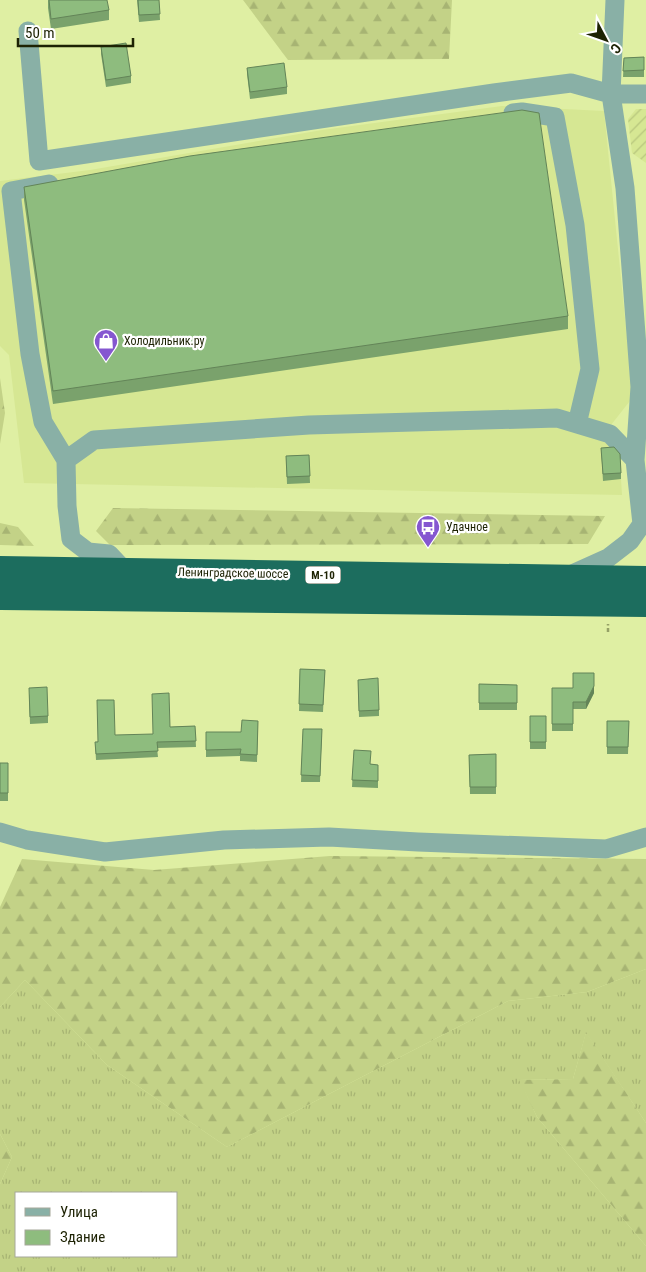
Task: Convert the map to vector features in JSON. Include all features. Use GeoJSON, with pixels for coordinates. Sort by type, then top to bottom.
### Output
{"type":"FeatureCollection","features":[{"type":"Feature","properties":{"kind":"highway","name":"Ленинградское шоссе"},"geometry":{"type":"LineString","coordinates":[[0,570],[646,580]]}},
{"type":"Feature","properties":{"kind":"highway","name":"Ленинградское шоссе"},"geometry":{"type":"LineString","coordinates":[[0,596],[646,603]]}},
{"type":"Feature","properties":{"kind":"lane"},"geometry":{"type":"LineString","coordinates":[[562,578],[608,558],[630,541],[644,525],[643,495],[635,460],[640,387],[625,188],[611,94],[615,0]]}},
{"type":"Feature","properties":{"kind":"lane"},"geometry":{"type":"LineString","coordinates":[[28,31],[39,161],[571,83],[611,94],[646,94]]}},
{"type":"Feature","properties":{"kind":"lane"},"geometry":{"type":"LineString","coordinates":[[492,116],[522,112],[556,117],[575,225],[590,369],[577,424]]}},
{"type":"Feature","properties":{"kind":"lane"},"geometry":{"type":"LineString","coordinates":[[67,180],[11,191],[30,354],[42,422],[66,460],[67,506],[72,540],[88,552],[109,554],[126,572]]}},
{"type":"Feature","properties":{"kind":"lane"},"geometry":{"type":"LineString","coordinates":[[66,460],[94,440],[300,425],[557,418],[610,434],[635,460]]}},
{"type":"Feature","properties":{"kind":"lane"},"geometry":{"type":"LineString","coordinates":[[635,460],[646,430]]}},
{"type":"Feature","properties":{"kind":"lane"},"geometry":{"type":"LineString","coordinates":[[0,832],[27,840],[105,852],[224,840],[329,837],[606,849],[646,838]]}},
{"type":"Feature","properties":{"kind":"shaded area"},"geometry":{"type":"Polygon","coordinates":[[[502,106],[604,111],[633,397],[611,425],[622,495],[24,483],[9,355],[0,346],[0,181],[90,170],[322,130],[502,106]]]}},
{"type":"Feature","properties":{"kind":"shaded area"},"geometry":{"type":"Polygon","coordinates":[[[636,109],[646,109],[646,163],[632,153],[628,119],[636,109]]]}},
{"type":"Feature","properties":{"kind":"green space"},"geometry":{"type":"Polygon","coordinates":[[[243,0],[452,0],[449,59],[288,60],[243,0]]]}},
{"type":"Feature","properties":{"kind":"green space"},"geometry":{"type":"Polygon","coordinates":[[[0,378],[5,413],[0,444],[0,378]]]}},
{"type":"Feature","properties":{"kind":"green space"},"geometry":{"type":"Polygon","coordinates":[[[113,508],[605,516],[588,544],[110,545],[96,531],[113,508]]]}},
{"type":"Feature","properties":{"kind":"green space"},"geometry":{"type":"Polygon","coordinates":[[[0,523],[18,527],[34,546],[0,545],[0,523]]]}},
{"type":"Feature","properties":{"kind":"green space"},"geometry":{"type":"Polygon","coordinates":[[[330,856],[646,859],[646,969],[587,992],[508,1001],[227,1147],[107,1065],[25,980],[0,1007],[0,907],[22,859],[154,870],[330,856]]]}},
{"type":"Feature","properties":{"kind":"green space"},"geometry":{"type":"Polygon","coordinates":[[[646,969],[646,1123],[586,1033],[573,1079],[520,1080],[537,1117],[646,1246],[646,1272],[0,1272],[0,1184],[12,1157],[0,1134],[0,1007],[25,980],[107,1065],[227,1147],[508,1001],[587,992],[646,969]]]}},
{"type":"Feature","properties":{"kind":"green space"},"geometry":{"type":"Polygon","coordinates":[[[586,1032],[646,1123],[646,1246],[537,1117],[519,1080],[573,1079],[586,1032]]]}},
{"type":"Feature","properties":{"kind":"green space"},"geometry":{"type":"Polygon","coordinates":[[[0,1134],[12,1157],[0,1184],[0,1134]]]}},
{"type":"Feature","properties":{"kind":"building"},"geometry":{"type":"Polygon","coordinates":[[[49,0],[107,0],[109,10],[51,19],[49,0]]]}},
{"type":"Feature","properties":{"kind":"building"},"geometry":{"type":"Polygon","coordinates":[[[138,0],[159,0],[160,14],[139,15],[138,0]]]}},
{"type":"Feature","properties":{"kind":"building"},"geometry":{"type":"Polygon","coordinates":[[[126,43],[131,76],[106,80],[101,47],[126,43]]]}},
{"type":"Feature","properties":{"kind":"building"},"geometry":{"type":"Polygon","coordinates":[[[644,57],[644,70],[623,71],[624,58],[644,57]]]}},
{"type":"Feature","properties":{"kind":"building"},"geometry":{"type":"Polygon","coordinates":[[[284,63],[287,87],[250,92],[247,68],[284,63]]]}},
{"type":"Feature","properties":{"kind":"building"},"geometry":{"type":"Polygon","coordinates":[[[522,110],[539,113],[568,316],[53,391],[24,187],[190,156],[522,110]]]}},
{"type":"Feature","properties":{"kind":"building"},"geometry":{"type":"Polygon","coordinates":[[[614,447],[620,454],[621,473],[603,474],[601,448],[614,447]]]}},
{"type":"Feature","properties":{"kind":"building"},"geometry":{"type":"Polygon","coordinates":[[[309,455],[310,476],[287,477],[286,456],[309,455]]]}},
{"type":"Feature","properties":{"kind":"building"},"geometry":{"type":"Polygon","coordinates":[[[300,669],[325,670],[323,705],[299,704],[300,669]]]}},
{"type":"Feature","properties":{"kind":"building"},"geometry":{"type":"Polygon","coordinates":[[[573,673],[594,673],[594,686],[586,702],[573,702],[573,724],[552,724],[552,688],[573,688],[573,673]]]}},
{"type":"Feature","properties":{"kind":"building"},"geometry":{"type":"Polygon","coordinates":[[[378,678],[379,710],[359,711],[358,680],[378,678]]]}},
{"type":"Feature","properties":{"kind":"building"},"geometry":{"type":"Polygon","coordinates":[[[479,684],[517,685],[517,703],[479,703],[479,684]]]}},
{"type":"Feature","properties":{"kind":"building"},"geometry":{"type":"Polygon","coordinates":[[[47,687],[48,716],[30,717],[29,688],[47,687]]]}},
{"type":"Feature","properties":{"kind":"building"},"geometry":{"type":"Polygon","coordinates":[[[169,693],[170,727],[195,726],[196,741],[157,742],[158,751],[96,754],[95,742],[98,742],[97,700],[114,700],[115,735],[153,734],[152,694],[169,693]]]}},
{"type":"Feature","properties":{"kind":"building"},"geometry":{"type":"Polygon","coordinates":[[[530,716],[546,716],[546,742],[530,742],[530,716]]]}},
{"type":"Feature","properties":{"kind":"building"},"geometry":{"type":"Polygon","coordinates":[[[242,720],[258,721],[257,755],[240,754],[241,749],[206,750],[206,732],[241,732],[242,720]]]}},
{"type":"Feature","properties":{"kind":"building"},"geometry":{"type":"Polygon","coordinates":[[[607,721],[629,721],[628,747],[607,747],[607,721]]]}},
{"type":"Feature","properties":{"kind":"building"},"geometry":{"type":"Polygon","coordinates":[[[303,729],[322,729],[320,776],[301,775],[303,729]]]}},
{"type":"Feature","properties":{"kind":"building"},"geometry":{"type":"Polygon","coordinates":[[[354,750],[371,751],[370,764],[378,765],[378,781],[352,780],[354,750]]]}},
{"type":"Feature","properties":{"kind":"building"},"geometry":{"type":"Polygon","coordinates":[[[496,754],[496,787],[470,787],[469,755],[496,754]]]}},
{"type":"Feature","properties":{"kind":"building"},"geometry":{"type":"Polygon","coordinates":[[[0,763],[8,763],[8,793],[0,793],[0,763]]]}},
{"type":"Feature","properties":{"kind":"place","name":"Холодильник.ру"},"geometry":{"type":"Point","coordinates":[106,362]}},
{"type":"Feature","properties":{"kind":"place","name":"Удачное"},"geometry":{"type":"Point","coordinates":[428,548]}}]}
